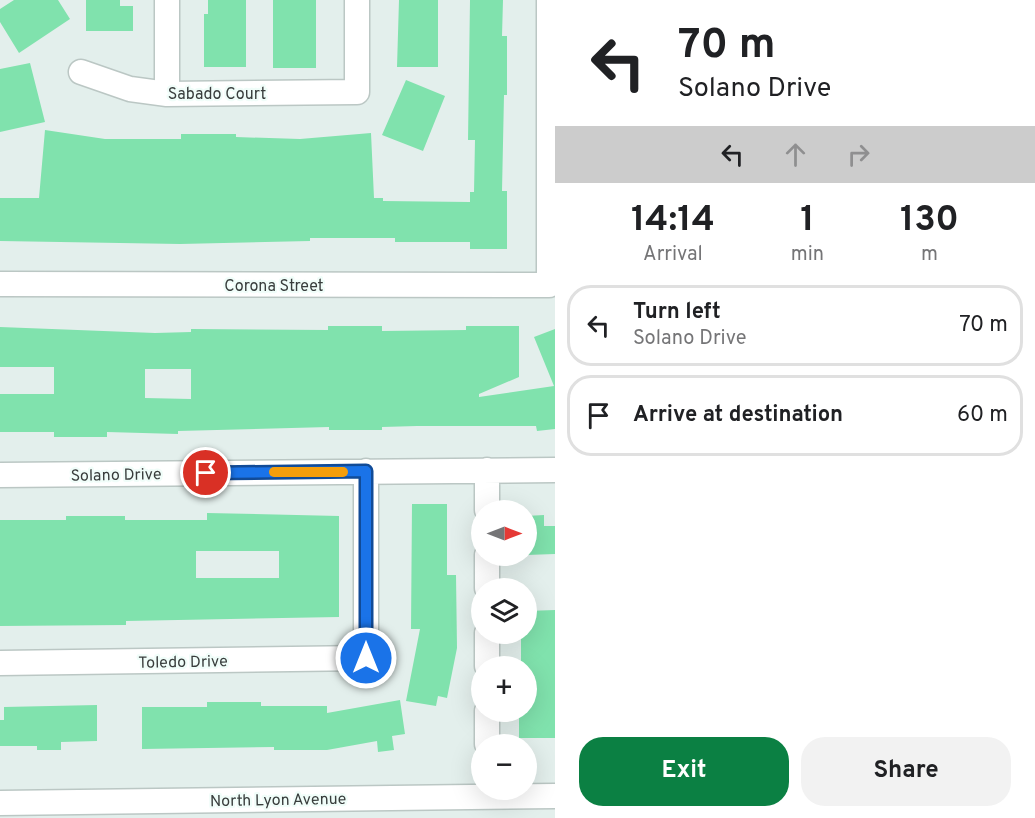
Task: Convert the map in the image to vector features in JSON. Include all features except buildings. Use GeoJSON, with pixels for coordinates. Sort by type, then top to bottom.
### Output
{"type":"FeatureCollection","features":[{"type":"Feature","properties":{"kind":"street"},"geometry":{"type":"LineString","coordinates":[[166,0],[167,94]]}},
{"type":"Feature","properties":{"kind":"street","name":"Sabado Court"},"geometry":{"type":"LineString","coordinates":[[81,72],[130,89],[167,94],[357,92],[357,0]]}},
{"type":"Feature","properties":{"kind":"street","name":"Corona Street"},"geometry":{"type":"LineString","coordinates":[[0,284],[549,285],[549,0]]}},
{"type":"Feature","properties":{"kind":"street","name":"Solano Drive"},"geometry":{"type":"LineString","coordinates":[[0,475],[555,470]]}},
{"type":"Feature","properties":{"kind":"street","name":"Toledo Drive"},"geometry":{"type":"LineString","coordinates":[[0,663],[366,658],[366,471]]}},
{"type":"Feature","properties":{"kind":"street"},"geometry":{"type":"LineString","coordinates":[[487,471],[487,500]]}},
{"type":"Feature","properties":{"kind":"street","name":"North Lyon Avenue"},"geometry":{"type":"LineString","coordinates":[[0,802],[366,808],[471,795]]}},
{"type":"Feature","properties":{"kind":"street","name":"North Lyon Avenue"},"geometry":{"type":"LineString","coordinates":[[537,795],[555,796]]}},
{"type":"Feature","properties":{"kind":"slow traffic"},"geometry":{"type":"LineString","coordinates":[[274,472],[343,472]]}},
{"type":"Feature","properties":{"kind":"route"},"geometry":{"type":"LineString","coordinates":[[206,473],[366,471],[366,658]]}}]}
